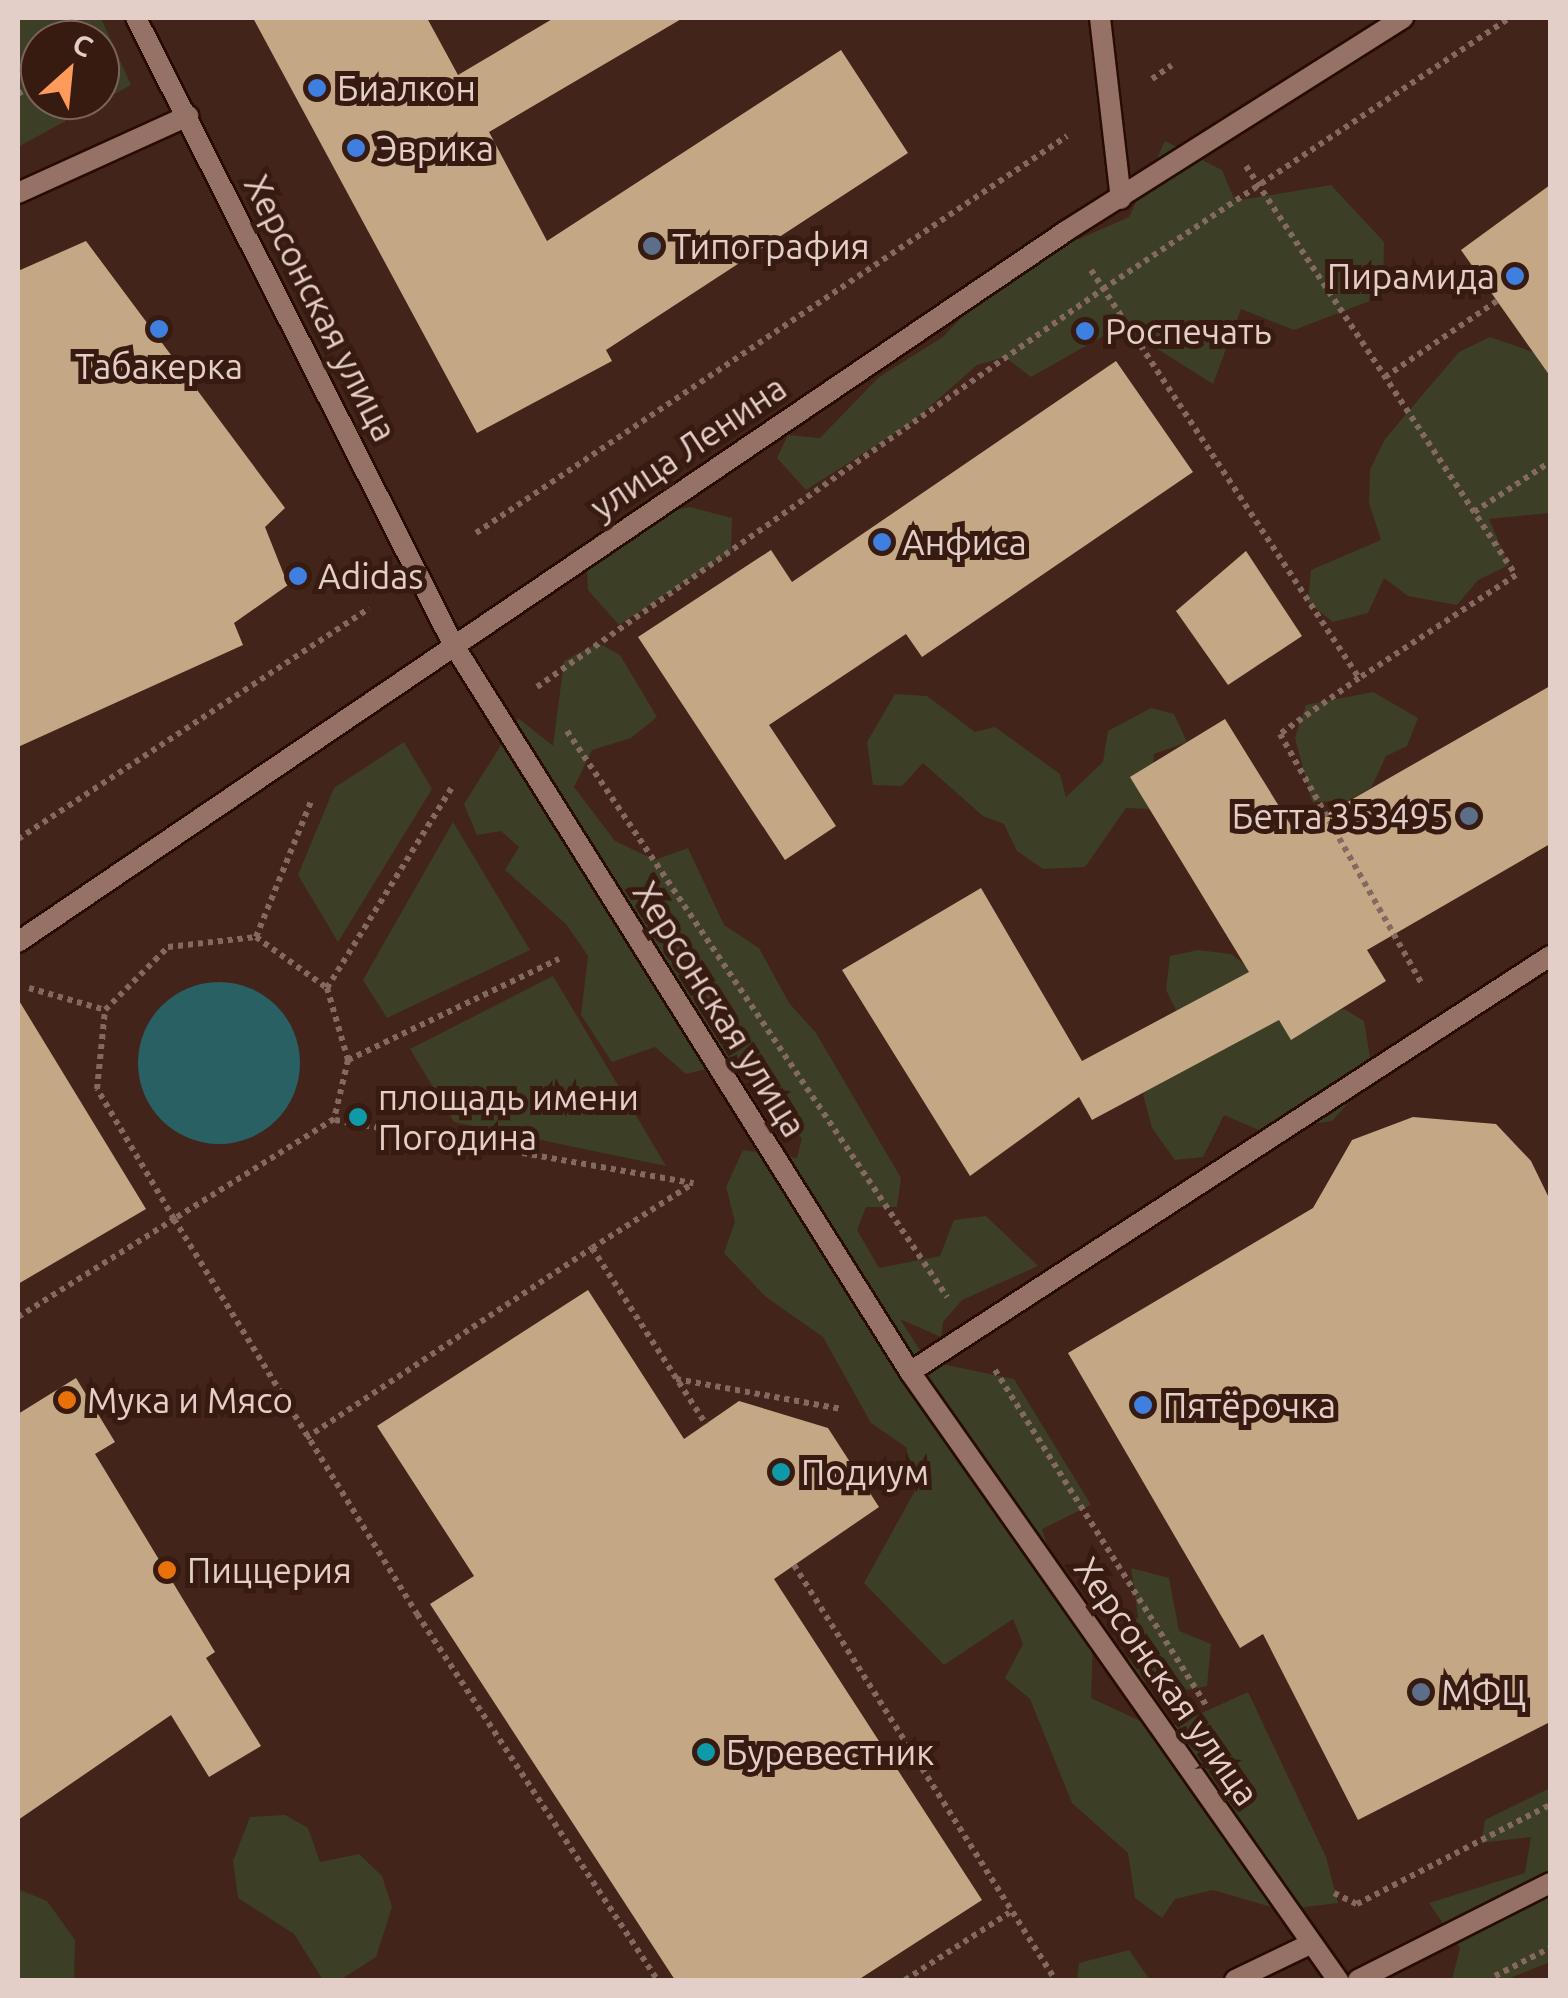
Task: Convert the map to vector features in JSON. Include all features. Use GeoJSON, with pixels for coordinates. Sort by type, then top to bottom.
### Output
{"type":"FeatureCollection","features":[{"type":"Feature","properties":{"kind":"street","name":"Херсонская улица"},"geometry":{"type":"LineString","coordinates":[[136,18],[453,644],[910,1372],[1338,1980]]}},
{"type":"Feature","properties":{"kind":"street","name":"улица Ленина"},"geometry":{"type":"LineString","coordinates":[[18,942],[1066,231],[1226,136],[1403,18]]}},
{"type":"Feature","properties":{"kind":"street"},"geometry":{"type":"LineString","coordinates":[[1100,19],[1121,199]]}},
{"type":"Feature","properties":{"kind":"street"},"geometry":{"type":"LineString","coordinates":[[18,193],[188,116]]}},
{"type":"Feature","properties":{"kind":"street"},"geometry":{"type":"LineString","coordinates":[[910,1372],[1550,956]]}},
{"type":"Feature","properties":{"kind":"street"},"geometry":{"type":"LineString","coordinates":[[1358,1980],[1550,1884]]}},
{"type":"Feature","properties":{"kind":"street"},"geometry":{"type":"LineString","coordinates":[[1234,1980],[1312,1942]]}},
{"type":"Feature","properties":{"kind":"path"},"geometry":{"type":"LineString","coordinates":[[547,701],[536,685],[1103,289],[1510,18]]}},
{"type":"Feature","properties":{"kind":"path"},"geometry":{"type":"LineString","coordinates":[[1226,136],[1516,575],[1280,734],[1446,1024]]}},
{"type":"Feature","properties":{"kind":"path"},"geometry":{"type":"LineString","coordinates":[[476,533],[1031,160]]}},
{"type":"Feature","properties":{"kind":"path"},"geometry":{"type":"LineString","coordinates":[[1066,231],[1359,678]]}},
{"type":"Feature","properties":{"kind":"path"},"geometry":{"type":"LineString","coordinates":[[1385,378],[1497,301]]}},
{"type":"Feature","properties":{"kind":"path"},"geometry":{"type":"LineString","coordinates":[[1474,512],[1550,462]]}},
{"type":"Feature","properties":{"kind":"path"},"geometry":{"type":"LineString","coordinates":[[18,839],[369,608]]}},
{"type":"Feature","properties":{"kind":"path"},"geometry":{"type":"LineString","coordinates":[[558,718],[971,1332],[1214,1718]]}},
{"type":"Feature","properties":{"kind":"path"},"geometry":{"type":"LineString","coordinates":[[256,936],[320,780]]}},
{"type":"Feature","properties":{"kind":"path"},"geometry":{"type":"LineString","coordinates":[[327,988],[452,786]]}},
{"type":"Feature","properties":{"kind":"path"},"geometry":{"type":"LineString","coordinates":[[334,1120],[348,1060],[327,988],[256,936],[168,947],[104,1010],[97,1089],[306,1438],[657,1980]]}},
{"type":"Feature","properties":{"kind":"path"},"geometry":{"type":"LineString","coordinates":[[348,1060],[559,959]]}},
{"type":"Feature","properties":{"kind":"path"},"geometry":{"type":"LineString","coordinates":[[18,985],[104,1010]]}},
{"type":"Feature","properties":{"kind":"path"},"geometry":{"type":"LineString","coordinates":[[18,1318],[334,1120],[693,1183],[306,1438]]}},
{"type":"Feature","properties":{"kind":"path"},"geometry":{"type":"LineString","coordinates":[[592,1248],[706,1424]]}},
{"type":"Feature","properties":{"kind":"path"},"geometry":{"type":"LineString","coordinates":[[676,1379],[842,1409]]}},
{"type":"Feature","properties":{"kind":"path"},"geometry":{"type":"LineString","coordinates":[[794,1565],[1009,1913],[1055,1980]]}},
{"type":"Feature","properties":{"kind":"path"},"geometry":{"type":"LineString","coordinates":[[1320,1886],[1356,1904],[1550,1805]]}},
{"type":"Feature","properties":{"kind":"path"},"geometry":{"type":"LineString","coordinates":[[905,1980],[1009,1913]]}},
{"type":"Feature","properties":{"kind":"path"},"geometry":{"type":"LineString","coordinates":[[1495,1976],[1550,1948]]}},
{"type":"Feature","properties":{"kind":"green space"},"geometry":{"type":"Polygon","coordinates":[[[18,18],[101,18],[20,20],[20,120],[67,120],[18,147],[18,18]]]}},
{"type":"Feature","properties":{"kind":"green space"},"geometry":{"type":"Polygon","coordinates":[[[120,60],[131,85],[120,91],[120,60]]]}},
{"type":"Feature","properties":{"kind":"green space"},"geometry":{"type":"Polygon","coordinates":[[[1165,141],[1222,170],[1235,201],[1331,185],[1384,242],[1383,296],[1294,330],[1241,309],[1213,384],[1121,326],[1031,377],[1005,357],[977,365],[911,423],[806,490],[777,458],[788,435],[820,438],[879,377],[943,337],[1032,243],[1079,239],[1129,217],[1165,141]]]}},
{"type":"Feature","properties":{"kind":"green space"},"geometry":{"type":"Polygon","coordinates":[[[1490,337],[1550,358],[1550,513],[1489,519],[1509,565],[1478,580],[1457,605],[1408,596],[1384,578],[1368,613],[1333,622],[1308,602],[1311,570],[1381,540],[1369,503],[1370,470],[1385,439],[1459,352],[1490,337]]]}},
{"type":"Feature","properties":{"kind":"green space"},"geometry":{"type":"Polygon","coordinates":[[[690,507],[732,518],[731,552],[619,625],[588,590],[587,570],[644,517],[690,507]]]}},
{"type":"Feature","properties":{"kind":"green space"},"geometry":{"type":"Polygon","coordinates":[[[598,643],[620,655],[657,717],[631,738],[592,750],[574,787],[615,841],[655,860],[688,848],[724,925],[759,948],[789,1003],[816,1033],[901,1178],[897,1207],[866,1207],[857,1230],[879,1268],[940,1256],[954,1220],[986,1216],[1038,1266],[962,1300],[943,1322],[941,1337],[900,1319],[927,1361],[1014,1379],[1091,1505],[1042,1529],[1056,1574],[1094,1609],[1091,1698],[1162,1731],[1248,1692],[1326,1857],[1338,1903],[1281,1910],[1213,1890],[1175,1899],[1162,1918],[1135,1898],[1128,1853],[1072,1803],[1030,1699],[1005,1678],[1023,1644],[1013,1619],[944,1665],[864,1583],[916,1489],[906,1447],[871,1423],[823,1337],[766,1297],[724,1253],[735,1222],[726,1187],[743,1150],[797,1158],[802,1138],[761,1105],[736,1062],[686,1074],[655,1047],[612,1062],[581,1015],[588,956],[566,924],[505,870],[519,847],[501,831],[477,835],[464,804],[518,718],[553,746],[564,661],[598,643]]]}},
{"type":"Feature","properties":{"kind":"green space"},"geometry":{"type":"Polygon","coordinates":[[[1373,692],[1418,718],[1407,746],[1386,756],[1371,788],[1347,801],[1312,802],[1295,738],[1306,705],[1373,692]]]}},
{"type":"Feature","properties":{"kind":"green space"},"geometry":{"type":"Polygon","coordinates":[[[895,694],[927,696],[975,732],[995,727],[1060,774],[1066,797],[1103,762],[1108,731],[1151,708],[1174,714],[1187,742],[1154,754],[1151,809],[1126,808],[1085,867],[1043,869],[1017,851],[1004,824],[983,816],[923,763],[902,786],[873,785],[867,742],[895,694]]]}},
{"type":"Feature","properties":{"kind":"green space"},"geometry":{"type":"Polygon","coordinates":[[[404,742],[432,789],[338,942],[298,875],[334,788],[404,742]]]}},
{"type":"Feature","properties":{"kind":"green space"},"geometry":{"type":"Polygon","coordinates":[[[453,822],[530,950],[387,1018],[363,980],[453,822]]]}},
{"type":"Feature","properties":{"kind":"green space"},"geometry":{"type":"Polygon","coordinates":[[[1198,950],[1231,954],[1315,1020],[1344,1009],[1364,1021],[1373,1075],[1332,1121],[1261,1131],[1224,1115],[1203,1157],[1175,1160],[1152,1128],[1143,1094],[1167,1070],[1177,1012],[1166,990],[1170,956],[1198,950]]]}},
{"type":"Feature","properties":{"kind":"green space"},"geometry":{"type":"Polygon","coordinates":[[[553,976],[666,1166],[454,1122],[410,1049],[553,976]]]}},
{"type":"Feature","properties":{"kind":"green space"},"geometry":{"type":"Polygon","coordinates":[[[1131,1568],[1169,1578],[1179,1631],[1211,1644],[1207,1686],[1167,1694],[1130,1674],[1127,1641],[1138,1616],[1131,1568]]]}},
{"type":"Feature","properties":{"kind":"green space"},"geometry":{"type":"Polygon","coordinates":[[[1550,1788],[1550,1962],[1505,1980],[1452,1980],[1460,1948],[1429,1903],[1525,1873],[1531,1837],[1481,1843],[1485,1820],[1550,1788]]]}},
{"type":"Feature","properties":{"kind":"green space"},"geometry":{"type":"Polygon","coordinates":[[[285,1815],[308,1828],[320,1862],[359,1854],[382,1876],[392,1907],[376,1957],[340,1980],[323,1980],[294,1934],[238,1898],[233,1861],[250,1817],[285,1815]]]}},
{"type":"Feature","properties":{"kind":"green space"},"geometry":{"type":"Polygon","coordinates":[[[18,1889],[47,1901],[75,1940],[74,1980],[18,1980],[18,1889]]]}},
{"type":"Feature","properties":{"kind":"green space"},"geometry":{"type":"Polygon","coordinates":[[[1129,1950],[1150,1980],[1077,1980],[1079,1963],[1129,1950]]]}},
{"type":"Feature","properties":{"kind":"water"},"geometry":{"type":"Polygon","coordinates":[[[219,982],[250,989],[276,1006],[293,1032],[300,1063],[293,1094],[276,1120],[250,1137],[219,1144],[188,1137],[162,1120],[145,1094],[138,1063],[145,1032],[162,1006],[188,989],[219,982]]]}},
{"type":"Feature","properties":{"kind":"building"},"geometry":{"type":"Polygon","coordinates":[[[253,18],[427,18],[458,75],[554,18],[683,18],[489,132],[547,241],[841,50],[908,153],[606,350],[612,361],[477,433],[253,18]]]}},
{"type":"Feature","properties":{"kind":"building","name":"Пирамида"},"geometry":{"type":"Polygon","coordinates":[[[1550,185],[1550,376],[1461,250],[1550,185]]]}},
{"type":"Feature","properties":{"kind":"building"},"geometry":{"type":"Polygon","coordinates":[[[86,241],[285,508],[265,527],[288,585],[234,623],[243,645],[18,747],[18,271],[86,241]]]}},
{"type":"Feature","properties":{"kind":"building"},"geometry":{"type":"Polygon","coordinates":[[[1116,361],[1193,472],[922,657],[906,634],[769,725],[836,826],[785,860],[638,637],[771,550],[792,582],[1116,361]]]}},
{"type":"Feature","properties":{"kind":"building"},"geometry":{"type":"Polygon","coordinates":[[[1246,551],[1302,636],[1228,685],[1176,611],[1246,551]]]}},
{"type":"Feature","properties":{"kind":"building"},"geometry":{"type":"Polygon","coordinates":[[[1550,686],[1550,844],[1367,950],[1386,981],[1291,1040],[1279,1020],[1092,1120],[1079,1097],[970,1176],[842,970],[981,888],[1082,1061],[1249,972],[1130,777],[1225,719],[1295,832],[1550,686]]]}},
{"type":"Feature","properties":{"kind":"building"},"geometry":{"type":"Polygon","coordinates":[[[18,999],[146,1209],[18,1284],[18,999]]]}},
{"type":"Feature","properties":{"kind":"building"},"geometry":{"type":"Polygon","coordinates":[[[1413,1117],[1496,1124],[1531,1161],[1550,1200],[1550,1722],[1358,1820],[1263,1634],[1240,1648],[1068,1353],[1313,1208],[1352,1140],[1413,1117]]]}},
{"type":"Feature","properties":{"kind":"building","name":"Буревестник"},"geometry":{"type":"Polygon","coordinates":[[[588,1290],[684,1439],[739,1401],[828,1428],[879,1507],[774,1579],[982,1900],[858,1980],[675,1980],[430,1604],[474,1576],[377,1426],[588,1290]]]}},
{"type":"Feature","properties":{"kind":"building"},"geometry":{"type":"Polygon","coordinates":[[[76,1378],[115,1442],[95,1454],[215,1652],[206,1658],[261,1746],[209,1777],[171,1715],[18,1820],[18,1414],[76,1378]]]}},
{"type":"Feature","properties":{"kind":"place","name":"Биалкон"},"geometry":{"type":"Point","coordinates":[317,88]}},
{"type":"Feature","properties":{"kind":"place","name":"Эврика"},"geometry":{"type":"Point","coordinates":[356,148]}},
{"type":"Feature","properties":{"kind":"place","name":"Типография"},"geometry":{"type":"Point","coordinates":[652,246]}},
{"type":"Feature","properties":{"kind":"place","name":"Пирамида"},"geometry":{"type":"Point","coordinates":[1515,276]}},
{"type":"Feature","properties":{"kind":"place","name":"Табакерка"},"geometry":{"type":"Point","coordinates":[159,329]}},
{"type":"Feature","properties":{"kind":"place","name":"Роспечать"},"geometry":{"type":"Point","coordinates":[1085,331]}},
{"type":"Feature","properties":{"kind":"place","name":"Анфиса"},"geometry":{"type":"Point","coordinates":[882,542]}},
{"type":"Feature","properties":{"kind":"place","name":"Adidas"},"geometry":{"type":"Point","coordinates":[298,576]}},
{"type":"Feature","properties":{"kind":"place","name":"Бетта 353495"},"geometry":{"type":"Point","coordinates":[1469,816]}},
{"type":"Feature","properties":{"kind":"place","name":"площадь имени Погодина"},"geometry":{"type":"Point","coordinates":[358,1117]}},
{"type":"Feature","properties":{"kind":"place","name":"Мука и Мясо"},"geometry":{"type":"Point","coordinates":[67,1400]}},
{"type":"Feature","properties":{"kind":"place","name":"Пятёрочка"},"geometry":{"type":"Point","coordinates":[1143,1405]}},
{"type":"Feature","properties":{"kind":"place","name":"Подиум"},"geometry":{"type":"Point","coordinates":[781,1472]}},
{"type":"Feature","properties":{"kind":"place","name":"Пиццерия"},"geometry":{"type":"Point","coordinates":[167,1570]}},
{"type":"Feature","properties":{"kind":"place","name":"МФЦ"},"geometry":{"type":"Point","coordinates":[1421,1692]}},
{"type":"Feature","properties":{"kind":"place","name":"Буревестник"},"geometry":{"type":"Point","coordinates":[706,1752]}}]}
